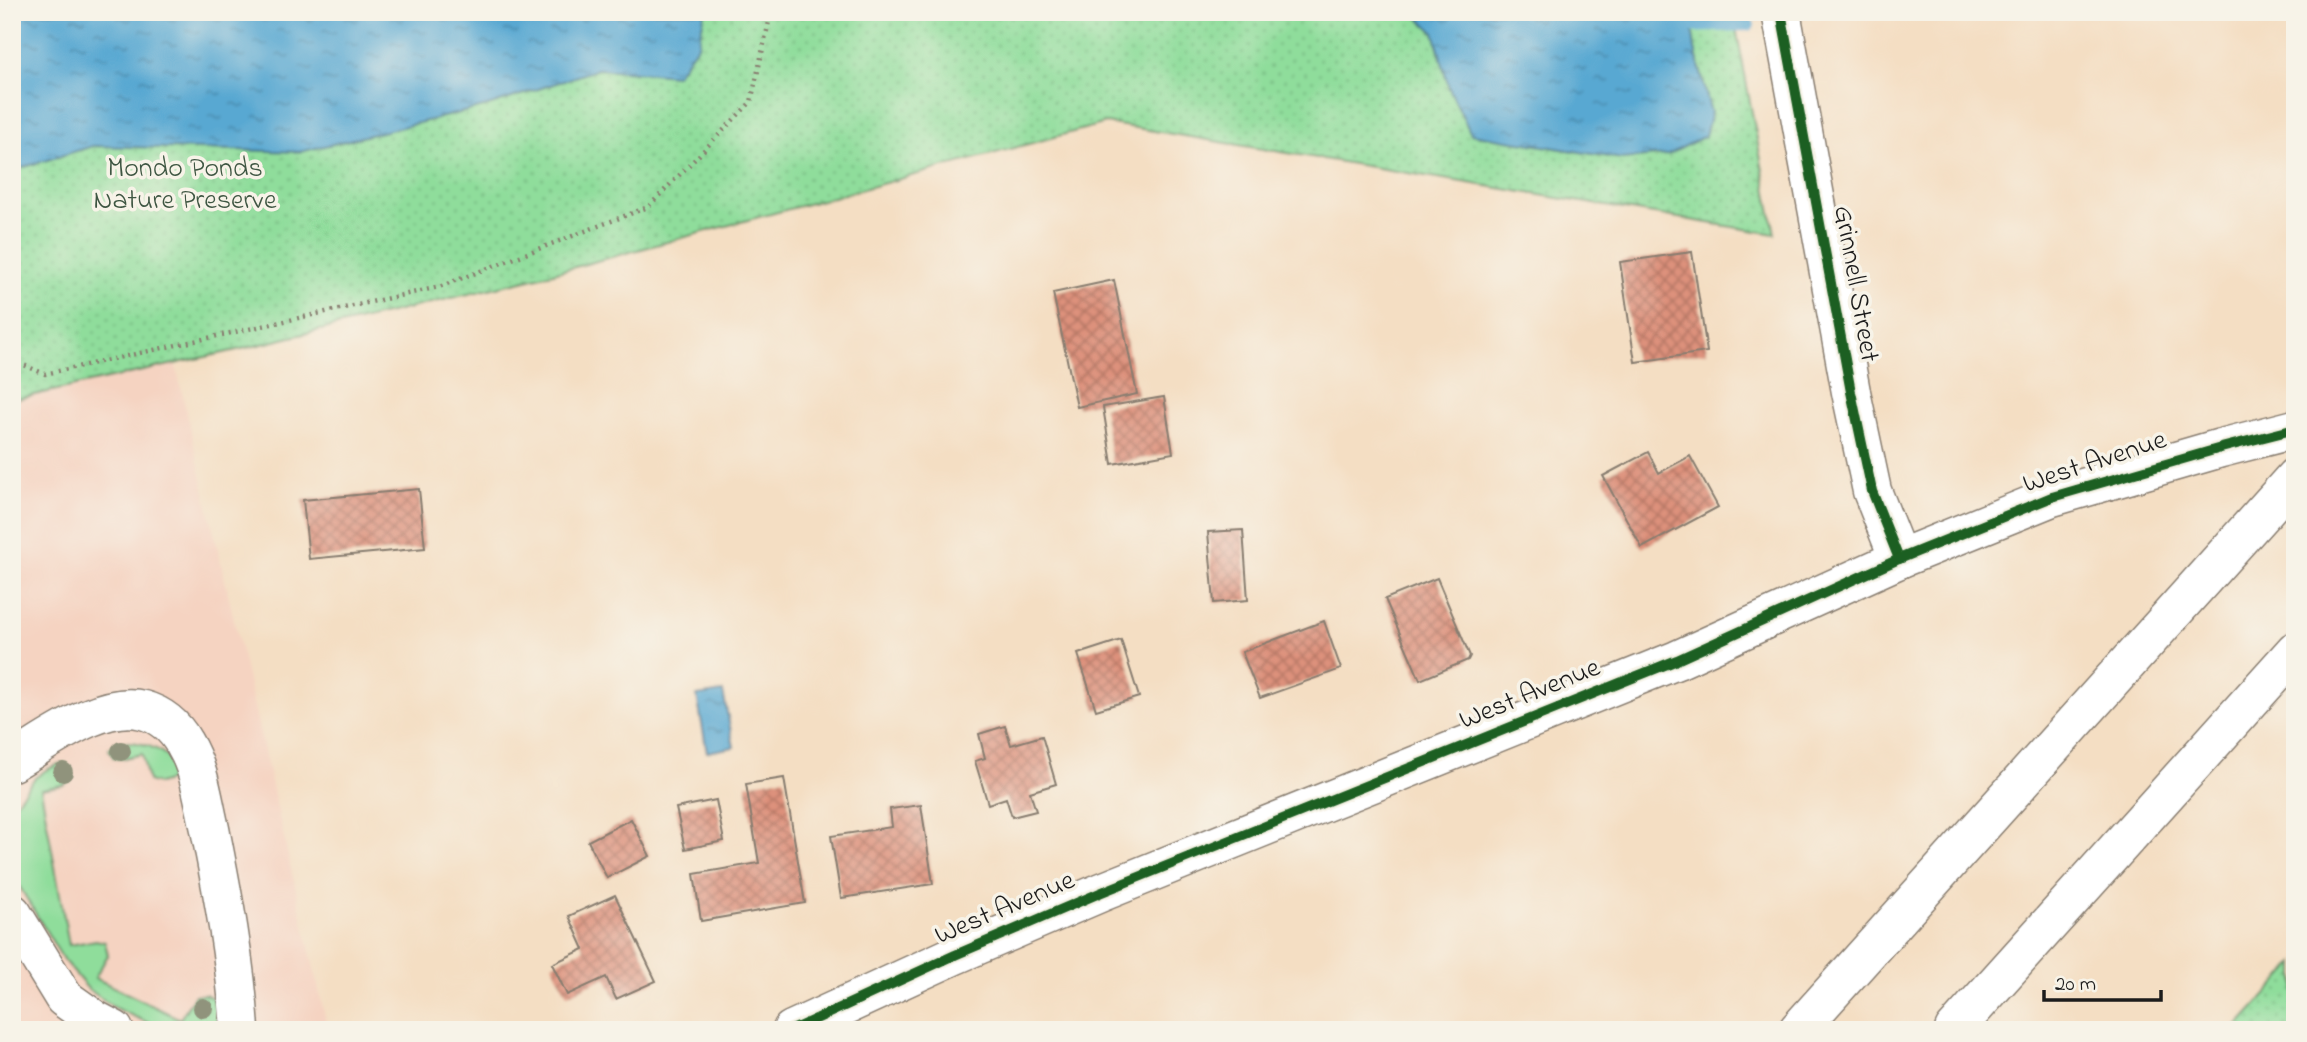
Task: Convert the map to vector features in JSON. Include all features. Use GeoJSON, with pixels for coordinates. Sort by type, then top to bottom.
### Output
{"type":"FeatureCollection","features":[{"type":"Feature","properties":{"kind":"main road","name":"Grinnell Street"},"geometry":{"type":"LineString","coordinates":[[1782,12],[1850,392],[1872,491],[1899,559]]}},
{"type":"Feature","properties":{"kind":"main road","name":"West Avenue"},"geometry":{"type":"LineString","coordinates":[[792,1030],[955,955],[1102,892],[1677,660],[1899,559],[2052,497],[2295,429]]}},
{"type":"Feature","properties":{"kind":"main road"},"geometry":{"type":"LineString","coordinates":[[1798,1030],[2294,477]]}},
{"type":"Feature","properties":{"kind":"main road"},"geometry":{"type":"LineString","coordinates":[[1954,1030],[2295,651]]}},
{"type":"Feature","properties":{"kind":"main road"},"geometry":{"type":"LineString","coordinates":[[12,762],[82,721],[115,710],[142,710],[176,731],[197,770],[200,783],[219,873],[240,1030]]}},
{"type":"Feature","properties":{"kind":"main road"},"geometry":{"type":"LineString","coordinates":[[12,913],[64,998],[114,1030]]}},
{"type":"Feature","properties":{"kind":"path"},"geometry":{"type":"LineString","coordinates":[[12,360],[45,374],[439,286],[649,207],[751,102],[770,17],[766,12]]}},
{"type":"Feature","properties":{"kind":"shaded area"},"geometry":{"type":"Polygon","coordinates":[[[175,362],[328,1030],[12,1030],[12,400],[175,362]]]}},
{"type":"Feature","properties":{"kind":"green space","name":"Mondo Ponds Nature Preserve"},"geometry":{"type":"Polygon","coordinates":[[[12,12],[1733,12],[1775,234],[1106,123],[538,277],[246,348],[12,400],[12,12]]]}},
{"type":"Feature","properties":{"kind":"green space"},"geometry":{"type":"Polygon","coordinates":[[[122,742],[140,743],[165,755],[174,769],[174,779],[158,784],[148,781],[142,754],[114,758],[110,747],[122,742]]]}},
{"type":"Feature","properties":{"kind":"green space"},"geometry":{"type":"Polygon","coordinates":[[[65,763],[72,769],[71,780],[63,785],[41,789],[69,945],[96,940],[105,942],[108,955],[95,978],[180,1019],[195,995],[205,994],[218,1001],[218,1017],[209,1030],[164,1030],[115,1008],[88,989],[64,961],[12,874],[12,807],[35,778],[46,770],[65,763]]]}},
{"type":"Feature","properties":{"kind":"green space"},"geometry":{"type":"Polygon","coordinates":[[[2295,963],[2295,1030],[2234,1030],[2295,963]]]}},
{"type":"Feature","properties":{"kind":"water"},"geometry":{"type":"Polygon","coordinates":[[[12,12],[705,12],[698,45],[676,75],[598,69],[488,106],[300,152],[93,146],[12,171],[12,12]]]}},
{"type":"Feature","properties":{"kind":"water"},"geometry":{"type":"Polygon","coordinates":[[[1410,12],[1690,12],[1695,49],[1711,113],[1705,136],[1668,155],[1622,159],[1471,134],[1449,88],[1434,32],[1410,12]]]}},
{"type":"Feature","properties":{"kind":"water"},"geometry":{"type":"Polygon","coordinates":[[[723,692],[734,747],[707,752],[697,696],[723,692]]]}},
{"type":"Feature","properties":{"kind":"building"},"geometry":{"type":"Polygon","coordinates":[[[1692,252],[1707,352],[1635,362],[1620,262],[1692,252]]]}},
{"type":"Feature","properties":{"kind":"building"},"geometry":{"type":"Polygon","coordinates":[[[1114,280],[1137,394],[1077,407],[1053,293],[1114,280]]]}},
{"type":"Feature","properties":{"kind":"building"},"geometry":{"type":"Polygon","coordinates":[[[1164,397],[1173,453],[1112,464],[1103,407],[1164,397]]]}},
{"type":"Feature","properties":{"kind":"building"},"geometry":{"type":"Polygon","coordinates":[[[1648,452],[1659,473],[1690,456],[1718,507],[1642,548],[1603,476],[1648,452]]]}},
{"type":"Feature","properties":{"kind":"building"},"geometry":{"type":"Polygon","coordinates":[[[419,489],[425,548],[309,559],[303,500],[419,489]]]}},
{"type":"Feature","properties":{"kind":"building"},"geometry":{"type":"Polygon","coordinates":[[[1243,530],[1248,600],[1214,603],[1208,532],[1243,530]]]}},
{"type":"Feature","properties":{"kind":"building"},"geometry":{"type":"Polygon","coordinates":[[[1437,578],[1470,656],[1468,660],[1420,680],[1385,599],[1437,578]]]}},
{"type":"Feature","properties":{"kind":"building"},"geometry":{"type":"Polygon","coordinates":[[[1324,621],[1341,669],[1260,698],[1242,652],[1324,621]]]}},
{"type":"Feature","properties":{"kind":"building"},"geometry":{"type":"Polygon","coordinates":[[[1121,640],[1139,697],[1096,710],[1078,654],[1121,640]]]}},
{"type":"Feature","properties":{"kind":"building"},"geometry":{"type":"Polygon","coordinates":[[[1005,726],[1011,745],[1042,736],[1056,784],[1030,792],[1036,811],[1012,817],[1006,798],[988,804],[975,761],[985,758],[979,734],[1005,726]]]}},
{"type":"Feature","properties":{"kind":"building"},"geometry":{"type":"Polygon","coordinates":[[[784,778],[805,903],[701,921],[694,874],[759,863],[746,784],[784,778]]]}},
{"type":"Feature","properties":{"kind":"building"},"geometry":{"type":"Polygon","coordinates":[[[716,800],[724,841],[685,849],[676,808],[716,800]]]}},
{"type":"Feature","properties":{"kind":"building"},"geometry":{"type":"Polygon","coordinates":[[[921,805],[933,884],[841,898],[831,836],[892,827],[890,809],[921,805]]]}},
{"type":"Feature","properties":{"kind":"building"},"geometry":{"type":"Polygon","coordinates":[[[631,819],[650,856],[607,878],[588,841],[631,819]]]}},
{"type":"Feature","properties":{"kind":"building"},"geometry":{"type":"Polygon","coordinates":[[[615,895],[656,981],[616,999],[606,977],[567,995],[552,964],[584,949],[569,916],[615,895]]]}},
{"type":"Feature","properties":{"kind":"waterway"},"geometry":{"type":"LineString","coordinates":[[1677,27],[1749,25]]}},
{"type":"Feature","properties":{"kind":"cycle path"},"geometry":{"type":"LineString","coordinates":[[1781,12],[1851,392],[1872,491],[1899,559]]}},
{"type":"Feature","properties":{"kind":"cycle path"},"geometry":{"type":"LineString","coordinates":[[792,1030],[955,955],[1102,892],[1677,660],[1899,559],[2052,497],[2295,429]]}}]}
